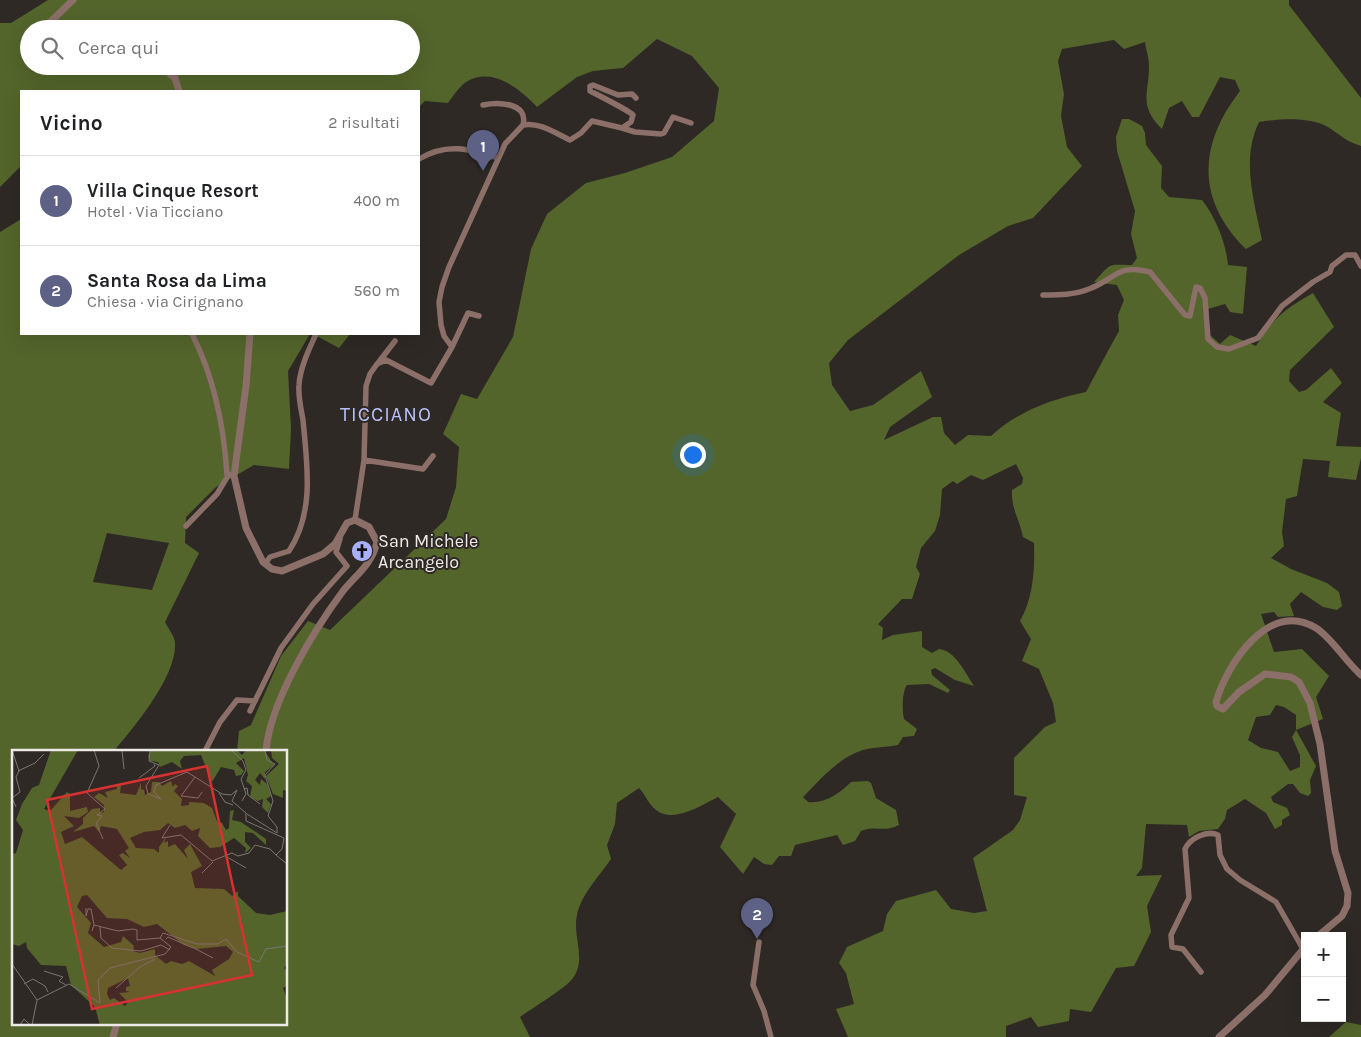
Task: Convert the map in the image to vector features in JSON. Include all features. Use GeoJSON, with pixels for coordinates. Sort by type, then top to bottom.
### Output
{"type":"FeatureCollection","features":[{"type":"Feature","properties":{"kind":"street"},"geometry":{"type":"LineString","coordinates":[[52,20],[73,0]]}},
{"type":"Feature","properties":{"kind":"street"},"geometry":{"type":"LineString","coordinates":[[172,75],[176,78],[179,90]]}},
{"type":"Feature","properties":{"kind":"street"},"geometry":{"type":"LineString","coordinates":[[622,128],[631,122],[633,114],[630,111],[610,104],[590,91],[590,86],[618,94],[632,94],[636,98]]}},
{"type":"Feature","properties":{"kind":"street"},"geometry":{"type":"LineString","coordinates":[[483,105],[497,102],[517,108],[523,114],[523,125]]}},
{"type":"Feature","properties":{"kind":"street"},"geometry":{"type":"LineString","coordinates":[[452,347],[444,336],[441,325],[439,302],[442,287],[449,267],[505,144],[523,125],[540,126],[570,140],[581,133],[592,121],[635,132],[661,134],[666,130],[673,117],[691,123]]}},
{"type":"Feature","properties":{"kind":"street"},"geometry":{"type":"LineString","coordinates":[[420,158],[430,152],[448,147],[498,158]]}},
{"type":"Feature","properties":{"kind":"street"},"geometry":{"type":"LineString","coordinates":[[1043,295],[1066,295],[1088,290],[1126,268],[1150,272],[1185,315],[1190,316],[1196,287],[1200,288],[1205,298],[1208,339],[1217,348],[1229,349],[1258,338],[1282,306],[1313,282],[1330,272],[1332,266],[1346,254],[1355,255],[1361,266]]}},
{"type":"Feature","properties":{"kind":"street"},"geometry":{"type":"LineString","coordinates":[[377,364],[386,360],[392,362],[431,383],[452,347],[468,313],[479,316]]}},
{"type":"Feature","properties":{"kind":"street"},"geometry":{"type":"LineString","coordinates":[[192,335],[201,352],[215,399],[226,453],[227,475]]}},
{"type":"Feature","properties":{"kind":"street"},"geometry":{"type":"LineString","coordinates":[[250,335],[246,386],[234,476],[246,528],[265,564],[272,569],[282,570],[294,567],[330,550],[347,523],[355,520],[369,527],[374,533],[377,542],[375,554],[366,568],[343,591],[294,668],[267,736],[266,750]]}},
{"type":"Feature","properties":{"kind":"street"},"geometry":{"type":"LineString","coordinates":[[265,564],[270,557],[279,556],[289,551],[301,531],[308,504],[299,384],[308,351],[316,335]]}},
{"type":"Feature","properties":{"kind":"street"},"geometry":{"type":"LineString","coordinates":[[355,520],[364,460],[366,386],[370,374],[395,341]]}},
{"type":"Feature","properties":{"kind":"street"},"geometry":{"type":"LineString","coordinates":[[364,460],[423,469],[433,456]]}},
{"type":"Feature","properties":{"kind":"street"},"geometry":{"type":"LineString","coordinates":[[186,526],[217,494],[227,475],[234,468]]}},
{"type":"Feature","properties":{"kind":"street"},"geometry":{"type":"LineString","coordinates":[[250,711],[286,641],[312,604],[347,566],[336,552],[343,534],[341,531]]}},
{"type":"Feature","properties":{"kind":"street"},"geometry":{"type":"LineString","coordinates":[[1323,932],[1342,916],[1347,906],[1348,894],[1335,851],[1320,744],[1306,692],[1299,682],[1292,677],[1264,674],[1239,692],[1228,706],[1223,709],[1217,706],[1216,702],[1242,651],[1262,631],[1279,623],[1298,622],[1317,628],[1361,675]]}},
{"type":"Feature","properties":{"kind":"street"},"geometry":{"type":"LineString","coordinates":[[206,750],[220,722],[237,700],[255,701]]}},
{"type":"Feature","properties":{"kind":"street"},"geometry":{"type":"LineString","coordinates":[[1201,972],[1182,949],[1172,947],[1170,939],[1189,898],[1185,849],[1191,841],[1204,835],[1218,835],[1220,855],[1227,869],[1240,880],[1276,902],[1301,943]]}},
{"type":"Feature","properties":{"kind":"street"},"geometry":{"type":"LineString","coordinates":[[759,942],[753,985],[764,1011],[771,1037]]}},
{"type":"Feature","properties":{"kind":"street"},"geometry":{"type":"LineString","coordinates":[[1219,1037],[1265,995],[1301,952]]}},
{"type":"Feature","properties":{"kind":"street"},"geometry":{"type":"LineString","coordinates":[[113,1037],[117,1024]]}},
{"type":"Feature","properties":{"kind":"green space"},"geometry":{"type":"Polygon","coordinates":[[[48,0],[1289,0],[1289,5],[1361,98],[1361,146],[1347,140],[1328,127],[1312,121],[1285,119],[1259,122],[1254,136],[1250,165],[1253,195],[1262,240],[1246,249],[1230,230],[1218,211],[1211,192],[1208,172],[1210,152],[1216,132],[1226,111],[1240,91],[1235,80],[1220,77],[1199,117],[1192,117],[1182,101],[1169,108],[1162,129],[1147,106],[1149,60],[1145,42],[1124,49],[1114,40],[1062,49],[1058,61],[1064,94],[1061,116],[1067,147],[1082,166],[1033,218],[1008,226],[959,255],[848,340],[829,363],[832,385],[850,411],[873,405],[921,371],[932,397],[890,427],[884,440],[933,417],[941,417],[944,433],[955,445],[968,435],[991,436],[1023,413],[1060,398],[1086,392],[1119,331],[1118,315],[1124,300],[1117,285],[1094,282],[1110,266],[1132,265],[1137,258],[1131,234],[1135,211],[1117,151],[1116,137],[1122,119],[1129,119],[1142,126],[1146,145],[1162,166],[1161,188],[1169,197],[1202,200],[1220,231],[1228,265],[1247,267],[1243,314],[1230,312],[1225,304],[1208,309],[1209,334],[1220,344],[1230,335],[1256,346],[1280,315],[1313,293],[1334,327],[1290,370],[1289,381],[1299,392],[1306,390],[1331,368],[1342,383],[1323,402],[1341,413],[1336,446],[1361,447],[1361,458],[1356,480],[1328,477],[1330,461],[1303,459],[1297,496],[1286,499],[1282,532],[1284,546],[1271,558],[1291,569],[1327,583],[1339,592],[1342,606],[1337,610],[1323,607],[1301,592],[1290,604],[1294,616],[1278,617],[1274,612],[1261,614],[1274,652],[1302,649],[1329,676],[1316,697],[1323,719],[1296,730],[1316,766],[1310,780],[1311,793],[1308,796],[1300,793],[1293,784],[1288,784],[1271,797],[1273,802],[1287,808],[1290,815],[1282,820],[1282,825],[1275,829],[1266,813],[1245,799],[1227,810],[1225,819],[1218,829],[1199,831],[1189,837],[1187,825],[1146,824],[1142,868],[1136,876],[1162,875],[1147,906],[1151,932],[1134,966],[1116,968],[1091,1012],[1070,1009],[1069,1021],[1038,1027],[1031,1017],[1006,1026],[1006,1037],[848,1037],[836,1009],[854,1004],[846,973],[839,963],[847,947],[883,931],[887,914],[896,901],[936,890],[951,909],[974,913],[987,911],[973,858],[1013,830],[1020,820],[1027,797],[1014,795],[1014,758],[1045,727],[1056,722],[1053,703],[1039,669],[1022,661],[1031,639],[1020,621],[1028,603],[1032,584],[1034,543],[1023,537],[1014,508],[1012,490],[1022,484],[1023,478],[1016,464],[983,480],[971,475],[957,484],[953,481],[942,489],[940,515],[935,531],[921,548],[916,567],[920,574],[912,599],[902,599],[878,624],[883,628],[882,640],[893,635],[922,631],[922,647],[932,653],[939,649],[945,650],[955,658],[974,686],[955,680],[935,668],[931,670],[932,675],[950,690],[948,693],[929,684],[907,685],[903,696],[903,715],[904,719],[917,729],[914,736],[903,737],[898,745],[872,748],[854,753],[838,763],[803,797],[808,802],[820,801],[837,794],[851,782],[868,781],[871,783],[876,798],[896,810],[899,825],[888,828],[866,829],[861,831],[855,841],[843,845],[837,835],[795,845],[791,856],[779,856],[772,865],[764,864],[754,857],[743,874],[720,847],[736,814],[718,797],[687,812],[671,815],[663,814],[656,810],[639,788],[617,803],[615,824],[607,845],[611,859],[582,900],[579,908],[576,931],[579,963],[573,978],[520,1017],[530,1037],[0,1037],[0,232],[20,220],[20,335],[309,335],[288,371],[291,429],[289,469],[254,465],[216,487],[186,517],[185,543],[199,553],[165,622],[175,641],[174,656],[162,685],[143,715],[115,750],[12,750],[12,1024],[288,1024],[288,750],[237,750],[239,731],[251,725],[281,656],[308,621],[330,630],[446,519],[456,487],[459,447],[443,434],[461,394],[477,399],[513,337],[531,249],[547,214],[586,183],[625,173],[672,157],[714,121],[719,88],[692,56],[657,39],[623,68],[593,71],[577,77],[537,107],[522,93],[504,81],[486,76],[466,82],[448,103],[425,101],[420,106],[420,90],[20,90],[20,167],[0,187],[0,23],[11,23],[48,0]],[[107,533],[93,582],[152,590],[169,543],[107,533]],[[1276,705],[1270,715],[1256,717],[1248,740],[1261,748],[1278,752],[1290,771],[1300,767],[1300,755],[1292,737],[1296,730],[1296,715],[1284,707],[1276,705]]]}},
{"type":"Feature","properties":{"kind":"green space"},"geometry":{"type":"Polygon","coordinates":[[[315,335],[349,335],[339,348],[315,335]]]}},
{"type":"Feature","properties":{"kind":"green space"},"geometry":{"type":"Polygon","coordinates":[[[1346,1022],[1361,1025],[1361,1037],[1329,1037],[1346,1022]]]}},
{"type":"Feature","properties":{"kind":"place","name":"Villa Cinque Resort"},"geometry":{"type":"Point","coordinates":[483,171]}},
{"type":"Feature","properties":{"kind":"place","name":"San Michele Arcangelo"},"geometry":{"type":"Point","coordinates":[362,551]}},
{"type":"Feature","properties":{"kind":"place","name":"Santa Rosa da Lima"},"geometry":{"type":"Point","coordinates":[757,939]}},
{"type":"Feature","properties":{"kind":"district","name":"TICCIANO"},"geometry":{"type":"Point","coordinates":[386,414]}}]}
